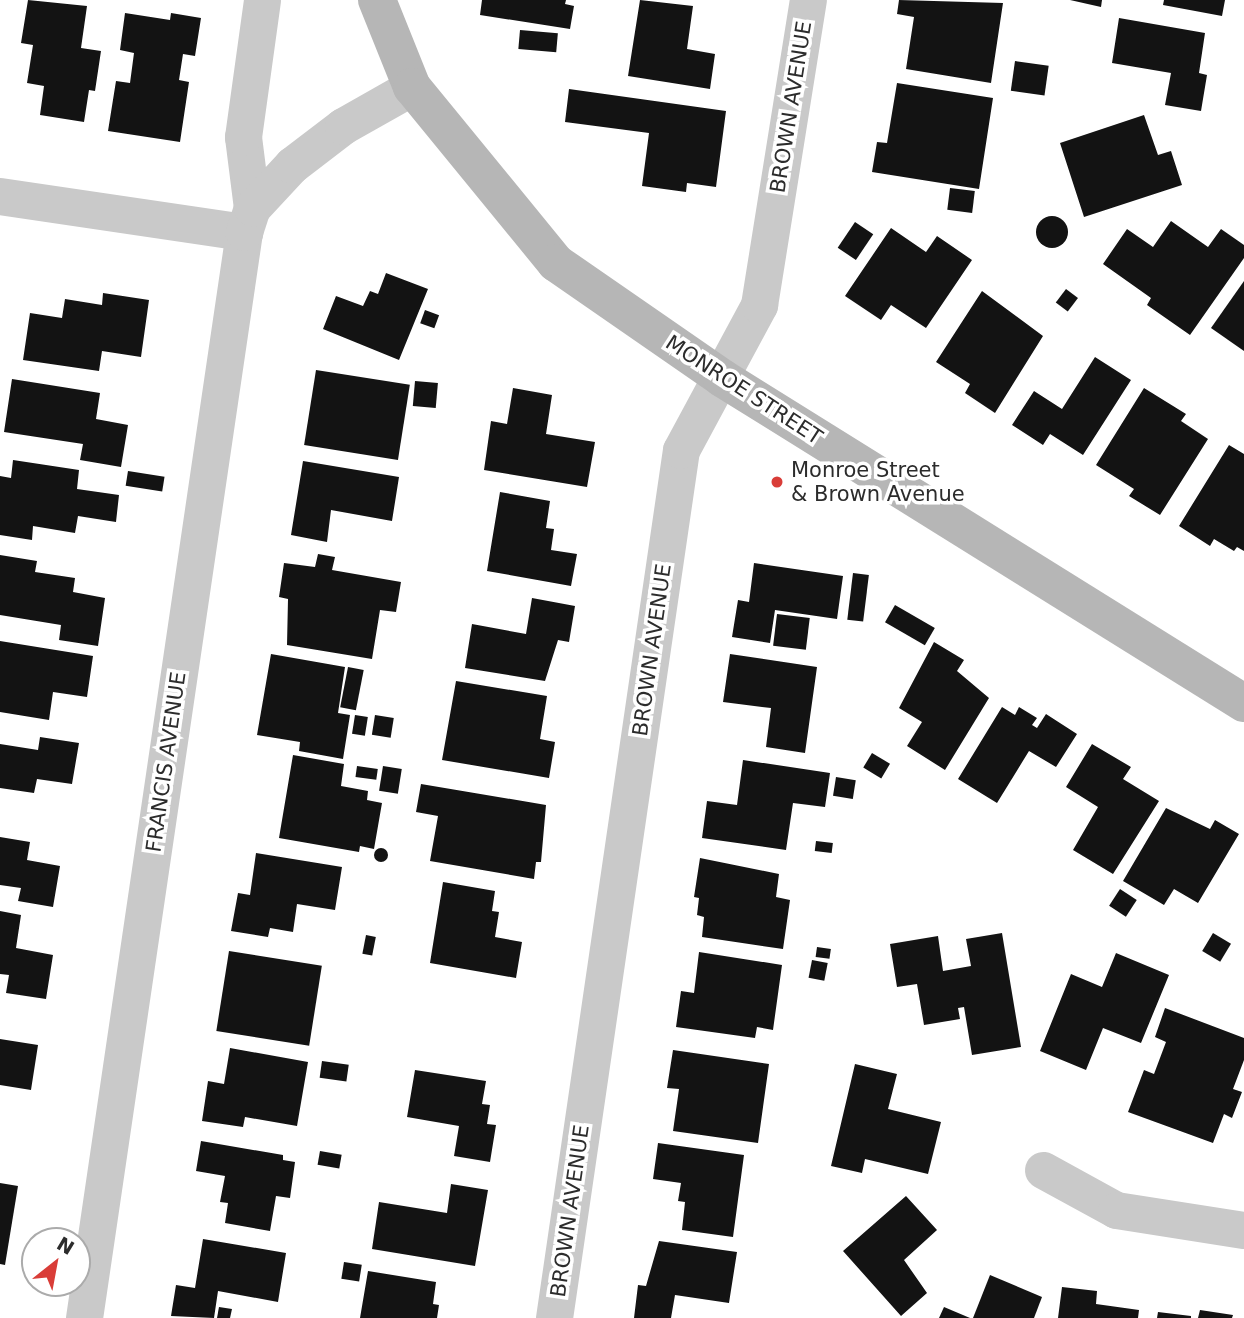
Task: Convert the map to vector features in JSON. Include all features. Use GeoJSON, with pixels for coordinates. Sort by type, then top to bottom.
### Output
{"type":"FeatureCollection","features":[{"type":"Feature","properties":{"kind":"main road","name":"MONROE STREET"},"geometry":{"type":"LineString","coordinates":[[377,0],[412,88],[555,263],[722,378],[1244,703]]}},
{"type":"Feature","properties":{"kind":"street","name":"FRANCIS AVENUE"},"geometry":{"type":"LineString","coordinates":[[84,1318],[248,220],[243,137],[262,0]]}},
{"type":"Feature","properties":{"kind":"street","name":"BROWN AVENUE"},"geometry":{"type":"LineString","coordinates":[[554,1318],[681,450],[759,305],[808,0]]}},
{"type":"Feature","properties":{"kind":"street"},"geometry":{"type":"LineString","coordinates":[[0,196],[248,220],[292,165],[333,134],[412,88]]}},
{"type":"Feature","properties":{"kind":"street"},"geometry":{"type":"LineString","coordinates":[[1043,1170],[1116,1210],[1244,1230]]}},
{"type":"Feature","properties":{"kind":"building"},"geometry":{"type":"Polygon","coordinates":[[[28,0],[87,6],[81,48],[101,51],[95,91],[89,90],[84,122],[40,115],[44,86],[27,83],[33,45],[21,43],[28,0]]]}},
{"type":"Feature","properties":{"kind":"building"},"geometry":{"type":"Polygon","coordinates":[[[482,0],[566,0],[565,4],[574,6],[570,29],[480,15],[482,0]]]}},
{"type":"Feature","properties":{"kind":"building"},"geometry":{"type":"Polygon","coordinates":[[[640,0],[693,6],[687,49],[715,54],[710,89],[628,76],[640,0]]]}},
{"type":"Feature","properties":{"kind":"building"},"geometry":{"type":"Polygon","coordinates":[[[899,0],[1003,3],[991,83],[906,69],[914,17],[897,14],[899,0]]]}},
{"type":"Feature","properties":{"kind":"building"},"geometry":{"type":"Polygon","coordinates":[[[1070,0],[1102,0],[1101,7],[1070,0]]]}},
{"type":"Feature","properties":{"kind":"building"},"geometry":{"type":"Polygon","coordinates":[[[1164,0],[1225,0],[1222,16],[1163,5],[1164,0]]]}},
{"type":"Feature","properties":{"kind":"building"},"geometry":{"type":"Polygon","coordinates":[[[125,13],[170,20],[171,13],[201,18],[195,56],[183,54],[179,80],[189,82],[180,142],[108,131],[116,81],[130,83],[134,53],[120,50],[125,13]]]}},
{"type":"Feature","properties":{"kind":"building"},"geometry":{"type":"Polygon","coordinates":[[[1119,18],[1205,33],[1199,73],[1207,75],[1201,111],[1165,105],[1171,73],[1112,63],[1119,18]]]}},
{"type":"Feature","properties":{"kind":"building"},"geometry":{"type":"Polygon","coordinates":[[[520,30],[558,33],[556,52],[518,49],[520,30]]]}},
{"type":"Feature","properties":{"kind":"building"},"geometry":{"type":"Polygon","coordinates":[[[1015,61],[1049,66],[1044,95],[1011,91],[1015,61]]]}},
{"type":"Feature","properties":{"kind":"building"},"geometry":{"type":"Polygon","coordinates":[[[897,83],[993,98],[979,189],[872,172],[877,142],[887,143],[897,83]]]}},
{"type":"Feature","properties":{"kind":"building"},"geometry":{"type":"Polygon","coordinates":[[[569,89],[726,111],[716,187],[687,183],[686,192],[642,186],[649,133],[565,122],[569,89]]]}},
{"type":"Feature","properties":{"kind":"building"},"geometry":{"type":"Polygon","coordinates":[[[1144,115],[1158,155],[1171,151],[1182,185],[1084,217],[1060,143],[1144,115]]]}},
{"type":"Feature","properties":{"kind":"building"},"geometry":{"type":"Polygon","coordinates":[[[950,188],[975,191],[972,213],[947,210],[950,188]]]}},
{"type":"Feature","properties":{"kind":"building"},"geometry":{"type":"Polygon","coordinates":[[[1052,216],[1063,221],[1068,232],[1063,243],[1052,248],[1041,243],[1036,232],[1041,221],[1052,216]]]}},
{"type":"Feature","properties":{"kind":"building"},"geometry":{"type":"Polygon","coordinates":[[[1171,221],[1208,247],[1221,229],[1244,245],[1244,258],[1190,335],[1147,305],[1151,298],[1103,264],[1127,229],[1153,247],[1171,221]]]}},
{"type":"Feature","properties":{"kind":"building"},"geometry":{"type":"Polygon","coordinates":[[[855,222],[873,234],[856,260],[838,248],[855,222]]]}},
{"type":"Feature","properties":{"kind":"building"},"geometry":{"type":"Polygon","coordinates":[[[891,228],[926,252],[937,236],[972,260],[926,328],[891,305],[881,320],[845,296],[891,228]]]}},
{"type":"Feature","properties":{"kind":"building"},"geometry":{"type":"Polygon","coordinates":[[[386,273],[428,289],[399,360],[323,329],[336,296],[363,306],[370,291],[378,294],[386,273]]]}},
{"type":"Feature","properties":{"kind":"building"},"geometry":{"type":"Polygon","coordinates":[[[1244,281],[1244,351],[1211,328],[1244,281]]]}},
{"type":"Feature","properties":{"kind":"building"},"geometry":{"type":"Polygon","coordinates":[[[1066,289],[1078,298],[1068,312],[1056,303],[1066,289]]]}},
{"type":"Feature","properties":{"kind":"building"},"geometry":{"type":"Polygon","coordinates":[[[982,291],[1043,336],[995,413],[965,393],[970,384],[936,362],[982,291]]]}},
{"type":"Feature","properties":{"kind":"building"},"geometry":{"type":"Polygon","coordinates":[[[103,293],[149,300],[141,357],[102,351],[99,371],[23,360],[30,313],[62,318],[65,299],[102,305],[103,293]]]}},
{"type":"Feature","properties":{"kind":"building"},"geometry":{"type":"Polygon","coordinates":[[[425,310],[439,315],[434,328],[420,323],[425,310]]]}},
{"type":"Feature","properties":{"kind":"building"},"geometry":{"type":"Polygon","coordinates":[[[1095,357],[1131,380],[1083,455],[1050,434],[1043,445],[1012,425],[1034,391],[1062,409],[1095,357]]]}},
{"type":"Feature","properties":{"kind":"building"},"geometry":{"type":"Polygon","coordinates":[[[316,370],[410,385],[398,460],[304,445],[316,370]]]}},
{"type":"Feature","properties":{"kind":"building"},"geometry":{"type":"Polygon","coordinates":[[[12,379],[100,393],[96,419],[128,425],[121,467],[80,460],[83,444],[4,432],[12,379]]]}},
{"type":"Feature","properties":{"kind":"building"},"geometry":{"type":"Polygon","coordinates":[[[415,381],[438,383],[436,408],[413,406],[415,381]]]}},
{"type":"Feature","properties":{"kind":"building"},"geometry":{"type":"Polygon","coordinates":[[[513,388],[552,395],[546,434],[595,442],[587,487],[484,470],[491,421],[507,424],[513,388]]]}},
{"type":"Feature","properties":{"kind":"building"},"geometry":{"type":"Polygon","coordinates":[[[1144,388],[1186,414],[1181,421],[1208,439],[1160,515],[1129,496],[1134,489],[1096,465],[1144,388]]]}},
{"type":"Feature","properties":{"kind":"building"},"geometry":{"type":"Polygon","coordinates":[[[1229,445],[1244,454],[1244,551],[1237,547],[1234,551],[1214,539],[1210,546],[1179,526],[1229,445]]]}},
{"type":"Feature","properties":{"kind":"building"},"geometry":{"type":"Polygon","coordinates":[[[13,460],[79,470],[77,489],[119,495],[116,522],[78,516],[75,533],[33,526],[32,540],[0,535],[0,476],[11,478],[13,460]]]}},
{"type":"Feature","properties":{"kind":"building"},"geometry":{"type":"Polygon","coordinates":[[[303,461],[399,477],[392,521],[331,510],[327,542],[291,535],[303,461]]]}},
{"type":"Feature","properties":{"kind":"building"},"geometry":{"type":"Polygon","coordinates":[[[128,471],[165,477],[162,492],[126,486],[128,471]]]}},
{"type":"Feature","properties":{"kind":"building"},"geometry":{"type":"Polygon","coordinates":[[[500,492],[550,501],[546,528],[554,529],[551,550],[577,554],[571,586],[487,571],[500,492]]]}},
{"type":"Feature","properties":{"kind":"building"},"geometry":{"type":"Polygon","coordinates":[[[318,554],[335,557],[332,570],[401,582],[396,612],[380,610],[372,659],[287,645],[288,599],[279,597],[284,563],[315,567],[318,554]]]}},
{"type":"Feature","properties":{"kind":"building"},"geometry":{"type":"Polygon","coordinates":[[[0,555],[37,561],[35,572],[75,578],[73,592],[105,598],[98,646],[59,640],[61,625],[0,615],[0,555]]]}},
{"type":"Feature","properties":{"kind":"building"},"geometry":{"type":"Polygon","coordinates":[[[754,563],[843,576],[837,619],[775,610],[770,643],[732,637],[738,600],[749,602],[754,563]]]}},
{"type":"Feature","properties":{"kind":"building"},"geometry":{"type":"Polygon","coordinates":[[[853,573],[869,575],[863,622],[847,620],[853,573]]]}},
{"type":"Feature","properties":{"kind":"building"},"geometry":{"type":"Polygon","coordinates":[[[532,598],[575,606],[569,642],[558,640],[545,681],[465,668],[472,624],[526,634],[532,598]]]}},
{"type":"Feature","properties":{"kind":"building"},"geometry":{"type":"Polygon","coordinates":[[[895,605],[935,628],[925,645],[885,622],[895,605]]]}},
{"type":"Feature","properties":{"kind":"building"},"geometry":{"type":"Polygon","coordinates":[[[777,614],[810,618],[806,650],[773,646],[777,614]]]}},
{"type":"Feature","properties":{"kind":"building"},"geometry":{"type":"Polygon","coordinates":[[[0,641],[93,656],[87,697],[53,692],[49,720],[0,712],[0,641]]]}},
{"type":"Feature","properties":{"kind":"building"},"geometry":{"type":"Polygon","coordinates":[[[934,642],[964,660],[957,671],[989,698],[945,770],[907,746],[922,722],[899,708],[934,642]]]}},
{"type":"Feature","properties":{"kind":"building"},"geometry":{"type":"Polygon","coordinates":[[[271,654],[345,667],[338,713],[350,715],[343,759],[299,751],[300,742],[257,735],[271,654]]]}},
{"type":"Feature","properties":{"kind":"building"},"geometry":{"type":"Polygon","coordinates":[[[730,654],[817,667],[805,753],[766,747],[771,708],[723,702],[730,654]]]}},
{"type":"Feature","properties":{"kind":"building"},"geometry":{"type":"Polygon","coordinates":[[[348,667],[364,670],[356,710],[340,707],[348,667]]]}},
{"type":"Feature","properties":{"kind":"building"},"geometry":{"type":"Polygon","coordinates":[[[456,681],[547,696],[540,739],[555,742],[549,778],[442,760],[456,681]]]}},
{"type":"Feature","properties":{"kind":"building"},"geometry":{"type":"Polygon","coordinates":[[[1002,707],[1015,715],[1019,707],[1037,718],[1032,725],[1037,728],[1046,714],[1077,734],[1056,767],[1029,751],[997,803],[958,779],[1002,707]]]}},
{"type":"Feature","properties":{"kind":"building"},"geometry":{"type":"Polygon","coordinates":[[[355,715],[368,717],[365,736],[352,734],[355,715]]]}},
{"type":"Feature","properties":{"kind":"building"},"geometry":{"type":"Polygon","coordinates":[[[375,715],[394,718],[391,738],[372,735],[375,715]]]}},
{"type":"Feature","properties":{"kind":"building"},"geometry":{"type":"Polygon","coordinates":[[[40,737],[79,743],[72,784],[37,779],[34,793],[0,788],[0,744],[38,750],[40,737]]]}},
{"type":"Feature","properties":{"kind":"building"},"geometry":{"type":"Polygon","coordinates":[[[1092,744],[1131,767],[1123,779],[1159,801],[1113,874],[1073,850],[1098,807],[1066,787],[1092,744]]]}},
{"type":"Feature","properties":{"kind":"building"},"geometry":{"type":"Polygon","coordinates":[[[872,753],[890,764],[881,778],[863,768],[872,753]]]}},
{"type":"Feature","properties":{"kind":"building"},"geometry":{"type":"Polygon","coordinates":[[[293,755],[344,764],[341,786],[368,791],[367,800],[382,803],[374,849],[360,846],[359,852],[279,838],[293,755]]]}},
{"type":"Feature","properties":{"kind":"building"},"geometry":{"type":"Polygon","coordinates":[[[743,760],[830,773],[825,807],[793,803],[786,850],[702,838],[707,801],[737,805],[743,760]]]}},
{"type":"Feature","properties":{"kind":"building"},"geometry":{"type":"Polygon","coordinates":[[[357,766],[378,769],[376,780],[355,777],[357,766]]]}},
{"type":"Feature","properties":{"kind":"building"},"geometry":{"type":"Polygon","coordinates":[[[383,766],[402,769],[398,794],[379,791],[383,766]]]}},
{"type":"Feature","properties":{"kind":"building"},"geometry":{"type":"Polygon","coordinates":[[[836,777],[856,780],[853,799],[833,796],[836,777]]]}},
{"type":"Feature","properties":{"kind":"building"},"geometry":{"type":"Polygon","coordinates":[[[421,784],[546,805],[541,862],[536,862],[534,879],[430,861],[438,816],[416,812],[421,784]]]}},
{"type":"Feature","properties":{"kind":"building"},"geometry":{"type":"Polygon","coordinates":[[[1166,808],[1210,829],[1215,820],[1239,834],[1198,903],[1174,889],[1164,905],[1123,881],[1166,808]]]}},
{"type":"Feature","properties":{"kind":"building"},"geometry":{"type":"Polygon","coordinates":[[[0,837],[30,842],[27,860],[60,866],[53,907],[18,901],[21,888],[0,885],[0,837]]]}},
{"type":"Feature","properties":{"kind":"building"},"geometry":{"type":"Polygon","coordinates":[[[816,841],[833,843],[832,853],[815,851],[816,841]]]}},
{"type":"Feature","properties":{"kind":"building"},"geometry":{"type":"Polygon","coordinates":[[[378,848],[384,848],[388,855],[384,862],[378,862],[374,858],[374,852],[378,848]]]}},
{"type":"Feature","properties":{"kind":"building"},"geometry":{"type":"Polygon","coordinates":[[[256,853],[342,867],[335,910],[297,904],[293,932],[270,928],[268,937],[231,931],[238,893],[250,895],[256,853]]]}},
{"type":"Feature","properties":{"kind":"building"},"geometry":{"type":"Polygon","coordinates":[[[700,858],[779,874],[776,897],[790,900],[783,949],[702,937],[704,917],[697,915],[699,898],[694,897],[700,858]]]}},
{"type":"Feature","properties":{"kind":"building"},"geometry":{"type":"Polygon","coordinates":[[[443,882],[495,891],[492,911],[499,912],[495,937],[522,942],[516,978],[430,963],[443,882]]]}},
{"type":"Feature","properties":{"kind":"building"},"geometry":{"type":"Polygon","coordinates":[[[1120,889],[1137,900],[1126,917],[1109,906],[1120,889]]]}},
{"type":"Feature","properties":{"kind":"building"},"geometry":{"type":"Polygon","coordinates":[[[0,911],[21,915],[16,948],[53,955],[46,999],[6,993],[9,975],[0,974],[0,911]]]}},
{"type":"Feature","properties":{"kind":"building"},"geometry":{"type":"Polygon","coordinates":[[[1002,933],[1021,1047],[972,1055],[964,1007],[958,1008],[960,1019],[924,1025],[917,984],[897,987],[890,944],[938,936],[943,971],[971,966],[966,939],[1002,933]]]}},
{"type":"Feature","properties":{"kind":"building"},"geometry":{"type":"Polygon","coordinates":[[[1213,933],[1231,944],[1220,962],[1202,951],[1213,933]]]}},
{"type":"Feature","properties":{"kind":"building"},"geometry":{"type":"Polygon","coordinates":[[[366,935],[376,937],[372,956],[362,954],[366,935]]]}},
{"type":"Feature","properties":{"kind":"building"},"geometry":{"type":"Polygon","coordinates":[[[817,947],[831,949],[829,959],[816,957],[817,947]]]}},
{"type":"Feature","properties":{"kind":"building"},"geometry":{"type":"Polygon","coordinates":[[[229,951],[322,966],[309,1046],[216,1031],[229,951]]]}},
{"type":"Feature","properties":{"kind":"building"},"geometry":{"type":"Polygon","coordinates":[[[699,952],[782,965],[773,1030],[757,1027],[755,1038],[676,1027],[681,991],[694,993],[699,952]]]}},
{"type":"Feature","properties":{"kind":"building"},"geometry":{"type":"Polygon","coordinates":[[[1116,953],[1169,975],[1141,1043],[1103,1028],[1086,1070],[1040,1051],[1071,974],[1102,987],[1116,953]]]}},
{"type":"Feature","properties":{"kind":"building"},"geometry":{"type":"Polygon","coordinates":[[[812,960],[828,963],[824,981],[809,978],[812,960]]]}},
{"type":"Feature","properties":{"kind":"building"},"geometry":{"type":"Polygon","coordinates":[[[1165,1008],[1244,1038],[1244,1060],[1233,1089],[1242,1092],[1232,1118],[1224,1114],[1213,1143],[1128,1112],[1144,1070],[1154,1074],[1166,1042],[1155,1037],[1165,1008]]]}},
{"type":"Feature","properties":{"kind":"building"},"geometry":{"type":"Polygon","coordinates":[[[0,1039],[38,1045],[31,1090],[0,1085],[0,1039]]]}},
{"type":"Feature","properties":{"kind":"building"},"geometry":{"type":"Polygon","coordinates":[[[230,1048],[308,1062],[297,1126],[245,1117],[243,1127],[202,1121],[208,1081],[224,1084],[230,1048]]]}},
{"type":"Feature","properties":{"kind":"building"},"geometry":{"type":"Polygon","coordinates":[[[673,1050],[769,1064],[758,1143],[673,1131],[679,1089],[667,1088],[673,1050]]]}},
{"type":"Feature","properties":{"kind":"building"},"geometry":{"type":"Polygon","coordinates":[[[322,1061],[349,1065],[346,1082],[320,1078],[322,1061]]]}},
{"type":"Feature","properties":{"kind":"building"},"geometry":{"type":"Polygon","coordinates":[[[855,1064],[897,1074],[888,1109],[941,1122],[928,1174],[865,1159],[862,1173],[831,1166],[855,1064]]]}},
{"type":"Feature","properties":{"kind":"building"},"geometry":{"type":"Polygon","coordinates":[[[415,1070],[486,1081],[482,1104],[490,1105],[487,1124],[496,1125],[490,1162],[454,1156],[459,1126],[407,1117],[415,1070]]]}},
{"type":"Feature","properties":{"kind":"building"},"geometry":{"type":"Polygon","coordinates":[[[201,1141],[283,1155],[283,1160],[295,1162],[290,1198],[276,1196],[270,1231],[225,1223],[228,1203],[220,1202],[225,1176],[196,1171],[201,1141]]]}},
{"type":"Feature","properties":{"kind":"building"},"geometry":{"type":"Polygon","coordinates":[[[658,1143],[744,1155],[733,1237],[682,1230],[685,1202],[678,1201],[681,1183],[653,1179],[658,1143]]]}},
{"type":"Feature","properties":{"kind":"building"},"geometry":{"type":"Polygon","coordinates":[[[320,1151],[342,1155],[339,1169],[318,1165],[320,1151]]]}},
{"type":"Feature","properties":{"kind":"building"},"geometry":{"type":"Polygon","coordinates":[[[0,1183],[18,1186],[5,1265],[0,1264],[0,1183]]]}},
{"type":"Feature","properties":{"kind":"building"},"geometry":{"type":"Polygon","coordinates":[[[451,1184],[488,1190],[475,1266],[372,1249],[379,1202],[447,1213],[451,1184]]]}},
{"type":"Feature","properties":{"kind":"building"},"geometry":{"type":"Polygon","coordinates":[[[906,1196],[937,1230],[904,1260],[927,1293],[901,1316],[843,1251],[906,1196]]]}},
{"type":"Feature","properties":{"kind":"building"},"geometry":{"type":"Polygon","coordinates":[[[203,1239],[286,1253],[278,1302],[218,1291],[214,1318],[171,1316],[176,1285],[195,1288],[203,1239]]]}},
{"type":"Feature","properties":{"kind":"building"},"geometry":{"type":"Polygon","coordinates":[[[659,1241],[737,1252],[729,1303],[675,1295],[671,1318],[634,1318],[638,1285],[646,1286],[659,1241]]]}},
{"type":"Feature","properties":{"kind":"building"},"geometry":{"type":"Polygon","coordinates":[[[344,1262],[362,1265],[359,1282],[341,1279],[344,1262]]]}},
{"type":"Feature","properties":{"kind":"building"},"geometry":{"type":"Polygon","coordinates":[[[368,1271],[436,1282],[433,1304],[439,1305],[437,1318],[360,1318],[368,1271]]]}},
{"type":"Feature","properties":{"kind":"building"},"geometry":{"type":"Polygon","coordinates":[[[990,1275],[1042,1297],[1034,1318],[973,1318],[990,1275]]]}},
{"type":"Feature","properties":{"kind":"building"},"geometry":{"type":"Polygon","coordinates":[[[1062,1287],[1097,1291],[1096,1304],[1139,1310],[1138,1318],[1058,1318],[1062,1287]]]}},
{"type":"Feature","properties":{"kind":"building"},"geometry":{"type":"Polygon","coordinates":[[[219,1307],[232,1309],[230,1318],[217,1318],[219,1307]]]}},
{"type":"Feature","properties":{"kind":"building"},"geometry":{"type":"Polygon","coordinates":[[[944,1307],[970,1318],[939,1318],[944,1307]]]}},
{"type":"Feature","properties":{"kind":"building"},"geometry":{"type":"Polygon","coordinates":[[[1200,1310],[1233,1315],[1232,1318],[1198,1318],[1200,1310]]]}},
{"type":"Feature","properties":{"kind":"building"},"geometry":{"type":"Polygon","coordinates":[[[1158,1312],[1191,1316],[1191,1318],[1157,1318],[1158,1312]]]}},
{"type":"Feature","properties":{"kind":"place","name":"Monroe Street & Brown Avenue"},"geometry":{"type":"Point","coordinates":[777,482]}}]}
